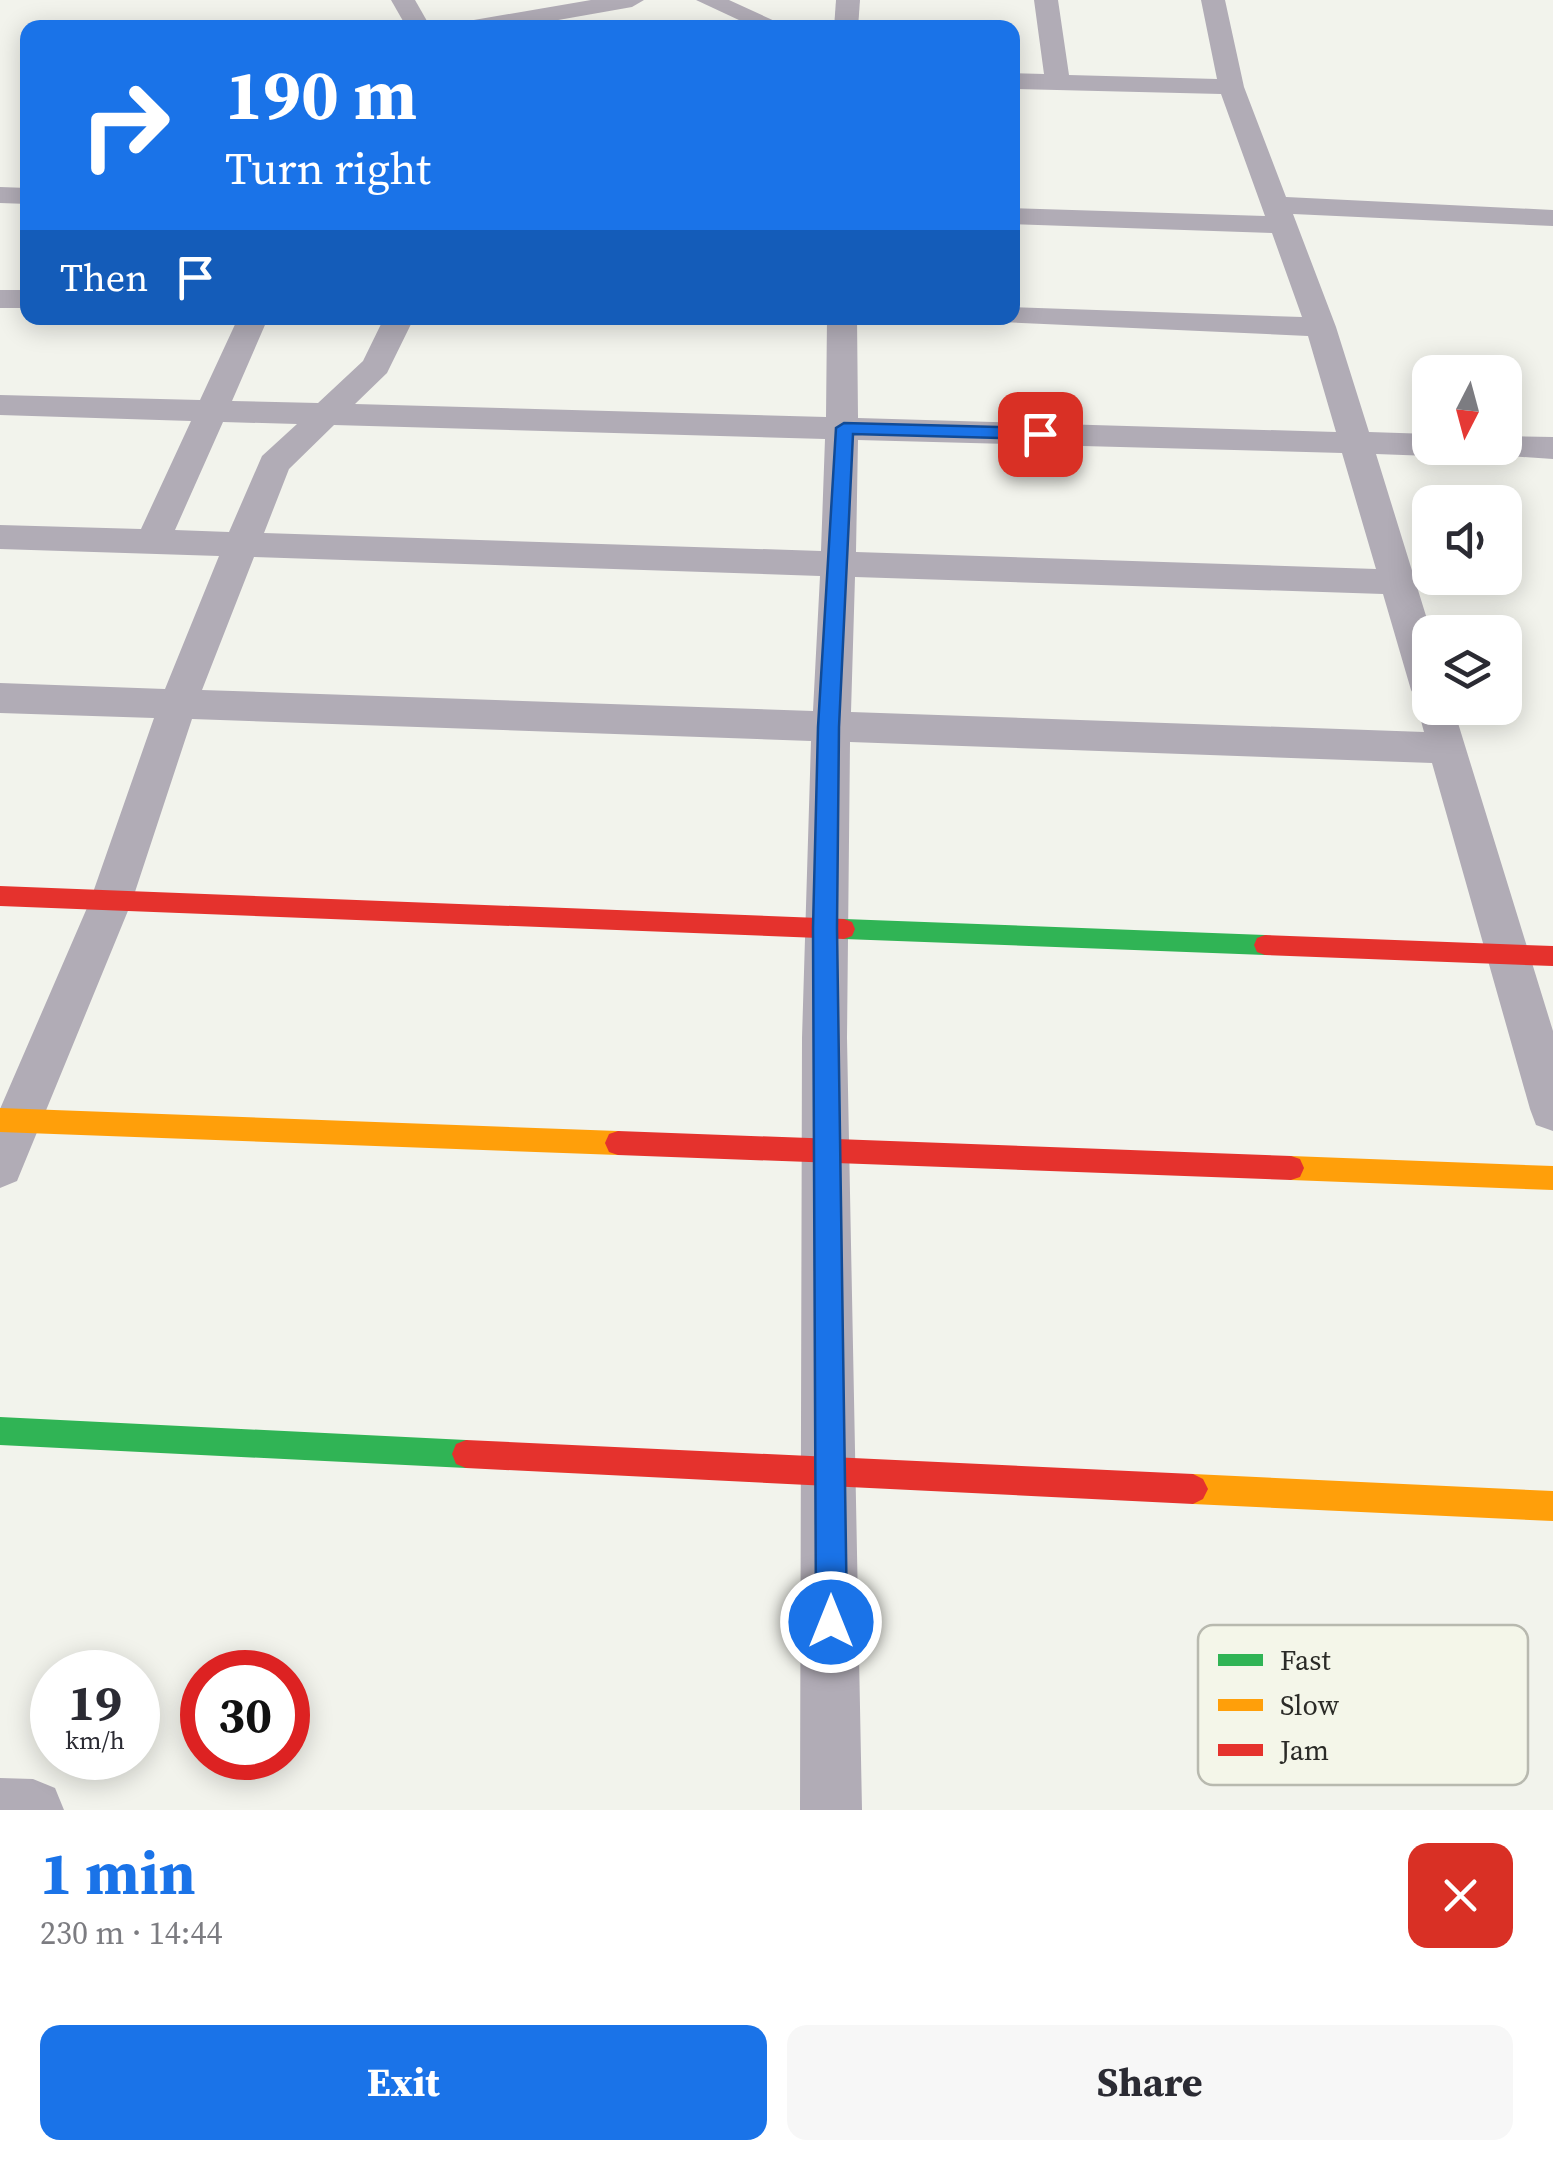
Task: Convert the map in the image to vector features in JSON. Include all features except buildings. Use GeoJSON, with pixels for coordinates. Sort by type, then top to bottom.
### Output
{"type":"FeatureCollection","features":[{"type":"Feature","properties":{"kind":"street"},"geometry":{"type":"LineString","coordinates":[[515,20],[632,0]]}},
{"type":"Feature","properties":{"kind":"street"},"geometry":{"type":"LineString","coordinates":[[708,0],[758,20]]}},
{"type":"Feature","properties":{"kind":"street"},"geometry":{"type":"LineString","coordinates":[[1046,0],[1058,82]]}},
{"type":"Feature","properties":{"kind":"street"},"geometry":{"type":"LineString","coordinates":[[1213,0],[1232,87],[1321,327],[1412,633]]}},
{"type":"Feature","properties":{"kind":"street"},"geometry":{"type":"LineString","coordinates":[[1020,81],[1232,87]]}},
{"type":"Feature","properties":{"kind":"street"},"geometry":{"type":"LineString","coordinates":[[1020,216],[1544,218],[1553,251]]}},
{"type":"Feature","properties":{"kind":"street"},"geometry":{"type":"LineString","coordinates":[[1020,316],[1321,327]]}},
{"type":"Feature","properties":{"kind":"street"},"geometry":{"type":"LineString","coordinates":[[153,542],[250,325]]}},
{"type":"Feature","properties":{"kind":"street"},"geometry":{"type":"LineString","coordinates":[[0,1165],[10,1120],[111,901],[178,704],[274,464],[321,414],[376,366],[396,325]]}},
{"type":"Feature","properties":{"kind":"street"},"geometry":{"type":"LineString","coordinates":[[831,1810],[832,1471],[824,1151],[825,928],[828,727],[844,428],[842,325]]}},
{"type":"Feature","properties":{"kind":"street"},"geometry":{"type":"LineString","coordinates":[[0,405],[1412,444]]}},
{"type":"Feature","properties":{"kind":"street"},"geometry":{"type":"LineString","coordinates":[[1522,447],[1553,448]]}},
{"type":"Feature","properties":{"kind":"street"},"geometry":{"type":"LineString","coordinates":[[0,538],[1396,582]]}},
{"type":"Feature","properties":{"kind":"street"},"geometry":{"type":"LineString","coordinates":[[0,698],[1448,748]]}},
{"type":"Feature","properties":{"kind":"street"},"geometry":{"type":"LineString","coordinates":[[1441,725],[1553,1109]]}},
{"type":"Feature","properties":{"kind":"street"},"geometry":{"type":"LineString","coordinates":[[0,896],[1553,956]]}},
{"type":"Feature","properties":{"kind":"street"},"geometry":{"type":"LineString","coordinates":[[10,1120],[1553,1178]]}},
{"type":"Feature","properties":{"kind":"street"},"geometry":{"type":"LineString","coordinates":[[0,1431],[1553,1506]]}},
{"type":"Feature","properties":{"kind":"street"},"geometry":{"type":"LineString","coordinates":[[0,1808],[33,1810]]}},
{"type":"Feature","properties":{"kind":"traffic: fast"},"geometry":{"type":"LineString","coordinates":[[844,929],[1265,945]]}},
{"type":"Feature","properties":{"kind":"traffic: fast"},"geometry":{"type":"LineString","coordinates":[[0,1431],[466,1454]]}},
{"type":"Feature","properties":{"kind":"traffic: slow"},"geometry":{"type":"LineString","coordinates":[[0,1120],[618,1143]]}},
{"type":"Feature","properties":{"kind":"traffic: slow"},"geometry":{"type":"LineString","coordinates":[[1291,1168],[1553,1178]]}},
{"type":"Feature","properties":{"kind":"traffic: slow"},"geometry":{"type":"LineString","coordinates":[[1193,1489],[1553,1506]]}},
{"type":"Feature","properties":{"kind":"traffic: jam"},"geometry":{"type":"LineString","coordinates":[[0,896],[844,929]]}},
{"type":"Feature","properties":{"kind":"traffic: jam"},"geometry":{"type":"LineString","coordinates":[[1265,945],[1553,956]]}},
{"type":"Feature","properties":{"kind":"traffic: jam"},"geometry":{"type":"LineString","coordinates":[[618,1143],[1291,1168]]}},
{"type":"Feature","properties":{"kind":"traffic: jam"},"geometry":{"type":"LineString","coordinates":[[466,1454],[1193,1489]]}},
{"type":"Feature","properties":{"kind":"route"},"geometry":{"type":"LineString","coordinates":[[831,1622],[825,928],[828,727],[844,428],[1040,434]]}}]}
